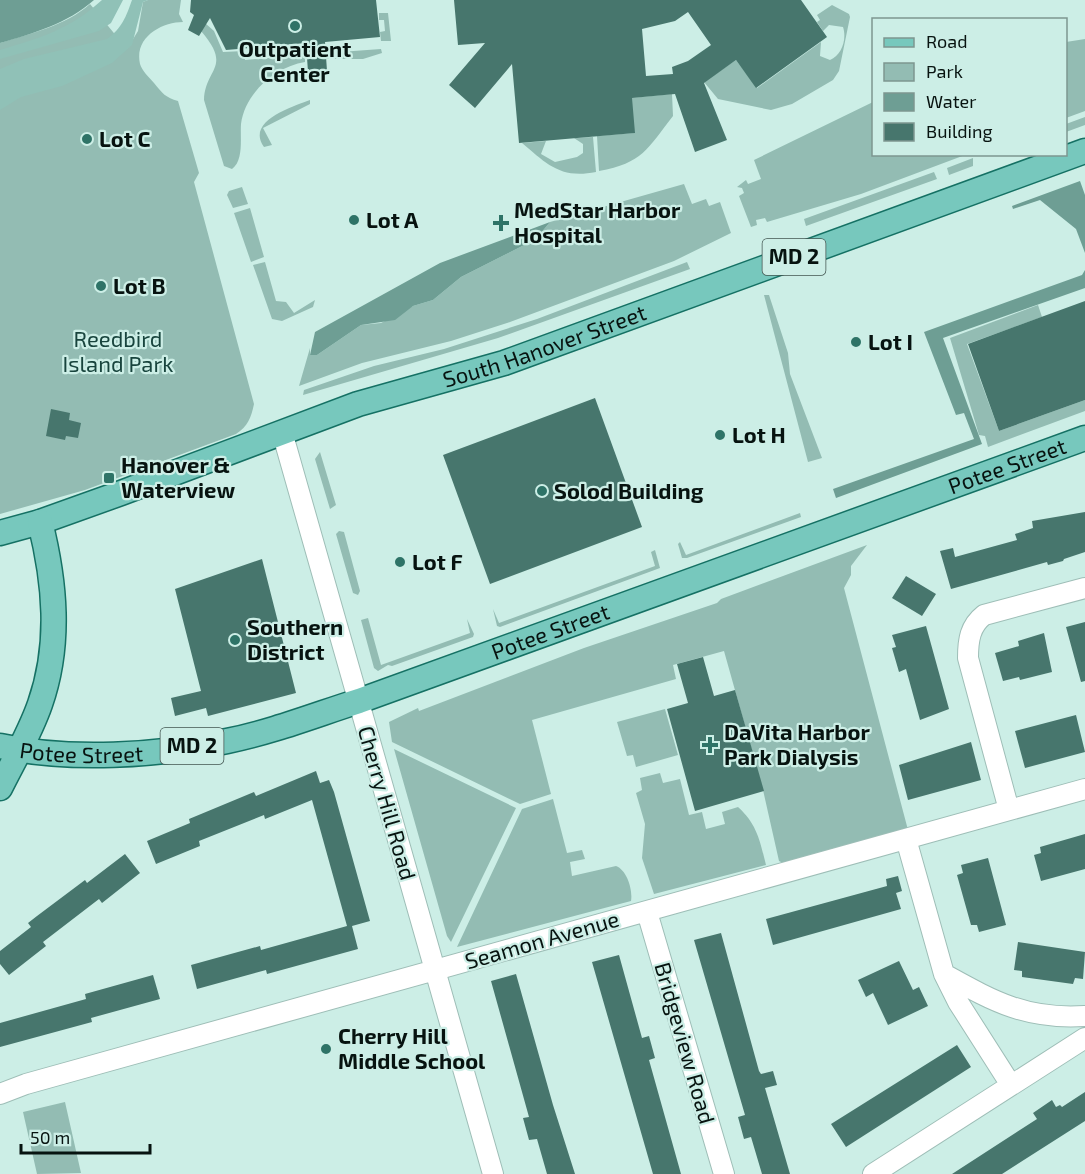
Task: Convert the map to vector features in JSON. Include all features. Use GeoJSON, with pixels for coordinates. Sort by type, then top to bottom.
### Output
{"type":"FeatureCollection","features":[{"type":"Feature","properties":{"kind":"main road","name":"South Hanover Street"},"geometry":{"type":"LineString","coordinates":[[0,533],[40,522],[378,398],[504,363],[1085,151]]}},
{"type":"Feature","properties":{"kind":"main road","name":"Potee Street"},"geometry":{"type":"LineString","coordinates":[[9,748],[117,753],[172,749],[227,741],[359,701],[1085,438]]}},
{"type":"Feature","properties":{"kind":"main road"},"geometry":{"type":"LineString","coordinates":[[0,788],[9,748],[40,704],[50,660],[54,616],[52,571],[40,522]]}},
{"type":"Feature","properties":{"kind":"street","name":"Cherry Hill Road"},"geometry":{"type":"LineString","coordinates":[[282,432],[493,1174]]}},
{"type":"Feature","properties":{"kind":"street"},"geometry":{"type":"LineString","coordinates":[[1008,810],[968,658],[970,633],[975,622],[984,615],[1085,588]]}},
{"type":"Feature","properties":{"kind":"street","name":"Seamon Avenue"},"geometry":{"type":"LineString","coordinates":[[0,1094],[26,1084],[1085,789]]}},
{"type":"Feature","properties":{"kind":"street"},"geometry":{"type":"LineString","coordinates":[[906,839],[944,974],[958,1002],[1011,1085]]}},
{"type":"Feature","properties":{"kind":"street","name":"Bridgeview Road"},"geometry":{"type":"LineString","coordinates":[[647,912],[724,1174]]}},
{"type":"Feature","properties":{"kind":"street"},"geometry":{"type":"LineString","coordinates":[[944,974],[1005,1007],[1039,1014],[1085,1016]]}},
{"type":"Feature","properties":{"kind":"street"},"geometry":{"type":"LineString","coordinates":[[873,1174],[1085,1038]]}},
{"type":"Feature","properties":{"kind":"green space","name":"Reedbird Island Park"},"geometry":{"type":"Polygon","coordinates":[[[181,0],[179,14],[183,22],[167,25],[151,33],[141,46],[140,64],[162,92],[178,101],[199,173],[194,182],[254,404],[252,413],[246,425],[236,434],[85,490],[0,514],[0,43],[59,23],[90,4],[127,49],[138,31],[143,2],[181,0]]]}},
{"type":"Feature","properties":{"kind":"green space"},"geometry":{"type":"Polygon","coordinates":[[[832,5],[849,14],[850,17],[839,71],[833,80],[792,104],[771,110],[718,99],[704,82],[736,60],[757,88],[821,42],[820,56],[830,60],[834,58],[843,46],[843,27],[829,25],[823,31],[817,22],[820,20],[817,15],[832,5]]]}},
{"type":"Feature","properties":{"kind":"green space"},"geometry":{"type":"Polygon","coordinates":[[[379,13],[388,13],[391,41],[381,41],[380,32],[385,31],[384,20],[379,20],[379,13]]]}},
{"type":"Feature","properties":{"kind":"green space"},"geometry":{"type":"Polygon","coordinates":[[[205,23],[214,31],[223,52],[244,51],[245,60],[305,55],[305,62],[283,69],[263,83],[248,102],[241,124],[240,154],[232,169],[224,166],[204,100],[205,89],[216,61],[210,43],[201,31],[205,23]]]}},
{"type":"Feature","properties":{"kind":"green space"},"geometry":{"type":"Polygon","coordinates":[[[1085,39],[1085,111],[1067,118],[1067,42],[1085,39]]]}},
{"type":"Feature","properties":{"kind":"green space"},"geometry":{"type":"Polygon","coordinates":[[[381,49],[382,53],[363,59],[326,59],[326,53],[381,49]]]}},
{"type":"Feature","properties":{"kind":"green space"},"geometry":{"type":"Polygon","coordinates":[[[672,94],[673,116],[650,146],[625,164],[599,171],[597,136],[634,133],[631,98],[672,94]]]}},
{"type":"Feature","properties":{"kind":"green space"},"geometry":{"type":"Polygon","coordinates":[[[310,100],[310,104],[263,128],[272,145],[264,147],[260,138],[261,130],[266,122],[283,111],[310,100]]]}},
{"type":"Feature","properties":{"kind":"green space"},"geometry":{"type":"Polygon","coordinates":[[[872,102],[872,156],[962,156],[861,194],[767,222],[765,218],[756,220],[757,225],[751,227],[739,196],[744,193],[742,188],[737,187],[746,180],[748,184],[761,179],[754,160],[872,102]]]}},
{"type":"Feature","properties":{"kind":"green space"},"geometry":{"type":"Polygon","coordinates":[[[1085,117],[1085,125],[1067,132],[1067,124],[1085,117]]]}},
{"type":"Feature","properties":{"kind":"green space"},"geometry":{"type":"Polygon","coordinates":[[[593,137],[596,172],[584,174],[555,168],[522,143],[546,141],[541,154],[555,162],[577,157],[583,153],[583,144],[574,138],[593,137]]]}},
{"type":"Feature","properties":{"kind":"green space"},"geometry":{"type":"Polygon","coordinates":[[[973,158],[973,166],[949,175],[947,168],[973,158]]]}},
{"type":"Feature","properties":{"kind":"green space"},"geometry":{"type":"Polygon","coordinates":[[[934,172],[937,179],[806,226],[804,219],[934,172]]]}},
{"type":"Feature","properties":{"kind":"green space"},"geometry":{"type":"Polygon","coordinates":[[[684,184],[692,204],[706,199],[709,206],[720,202],[731,233],[674,261],[507,323],[451,341],[362,363],[299,386],[310,348],[310,355],[317,355],[361,325],[381,323],[413,306],[433,300],[461,277],[536,239],[550,222],[684,184]]]}},
{"type":"Feature","properties":{"kind":"green space"},"geometry":{"type":"Polygon","coordinates":[[[242,187],[248,204],[233,208],[227,195],[229,191],[242,187]]]}},
{"type":"Feature","properties":{"kind":"green space"},"geometry":{"type":"Polygon","coordinates":[[[250,208],[264,257],[251,262],[234,213],[250,208]]]}},
{"type":"Feature","properties":{"kind":"green space"},"geometry":{"type":"Polygon","coordinates":[[[265,262],[276,301],[286,302],[294,313],[315,300],[313,307],[282,321],[272,319],[253,265],[265,262]]]}},
{"type":"Feature","properties":{"kind":"green space"},"geometry":{"type":"Polygon","coordinates":[[[687,262],[690,269],[498,338],[303,395],[304,390],[374,366],[444,349],[537,319],[687,262]]]}},
{"type":"Feature","properties":{"kind":"green space"},"geometry":{"type":"Polygon","coordinates":[[[764,295],[769,295],[788,353],[790,374],[822,458],[808,462],[764,295]]]}},
{"type":"Feature","properties":{"kind":"green space"},"geometry":{"type":"Polygon","coordinates":[[[1038,305],[1042,317],[967,344],[999,431],[1085,400],[1085,411],[988,447],[985,436],[979,435],[950,338],[1038,305]]]}},
{"type":"Feature","properties":{"kind":"green space"},"geometry":{"type":"Polygon","coordinates":[[[320,452],[336,505],[330,509],[315,459],[320,452]]]}},
{"type":"Feature","properties":{"kind":"green space"},"geometry":{"type":"Polygon","coordinates":[[[800,513],[801,517],[682,558],[678,544],[680,542],[686,555],[800,513]]]}},
{"type":"Feature","properties":{"kind":"green space"},"geometry":{"type":"Polygon","coordinates":[[[339,531],[344,532],[360,591],[358,595],[353,593],[336,534],[339,531]]]}},
{"type":"Feature","properties":{"kind":"green space"},"geometry":{"type":"Polygon","coordinates":[[[867,545],[851,566],[851,575],[844,588],[908,830],[783,863],[779,861],[763,790],[724,651],[673,665],[676,679],[532,720],[551,794],[520,804],[392,742],[389,722],[418,708],[419,711],[584,648],[717,603],[721,599],[867,545]]]}},
{"type":"Feature","properties":{"kind":"green space"},"geometry":{"type":"Polygon","coordinates":[[[655,550],[660,568],[500,627],[497,626],[493,609],[499,623],[655,566],[651,552],[655,550]]]}},
{"type":"Feature","properties":{"kind":"green space"},"geometry":{"type":"Polygon","coordinates":[[[368,618],[381,665],[470,633],[467,619],[474,634],[473,637],[392,666],[388,665],[378,671],[374,668],[361,620],[368,618]]]}},
{"type":"Feature","properties":{"kind":"green space"},"geometry":{"type":"Polygon","coordinates":[[[665,709],[678,755],[636,767],[633,755],[627,756],[617,722],[665,709]]]}},
{"type":"Feature","properties":{"kind":"green space"},"geometry":{"type":"Polygon","coordinates":[[[394,749],[516,808],[451,942],[447,936],[394,749]]]}},
{"type":"Feature","properties":{"kind":"green space"},"geometry":{"type":"Polygon","coordinates":[[[660,773],[663,783],[680,779],[689,815],[702,812],[706,829],[725,824],[722,812],[738,807],[754,826],[766,865],[654,894],[642,858],[645,824],[636,793],[642,790],[640,778],[660,773]]]}},
{"type":"Feature","properties":{"kind":"green space"},"geometry":{"type":"Polygon","coordinates":[[[553,799],[567,853],[582,850],[585,859],[570,862],[572,876],[616,866],[620,868],[628,881],[631,901],[457,947],[522,809],[553,799]]]}},
{"type":"Feature","properties":{"kind":"green space"},"geometry":{"type":"Polygon","coordinates":[[[65,1102],[81,1173],[37,1174],[23,1112],[65,1102]]]}},
{"type":"Feature","properties":{"kind":"shaded area"},"geometry":{"type":"Polygon","coordinates":[[[102,0],[123,0],[111,23],[99,31],[0,59],[0,50],[66,26],[102,0]]]}},
{"type":"Feature","properties":{"kind":"shaded area"},"geometry":{"type":"Polygon","coordinates":[[[132,0],[148,0],[143,2],[132,45],[112,63],[62,86],[21,97],[0,110],[0,69],[24,59],[107,39],[123,22],[132,0]]]}},
{"type":"Feature","properties":{"kind":"water"},"geometry":{"type":"Polygon","coordinates":[[[0,0],[94,0],[61,22],[0,43],[0,0]]]}},
{"type":"Feature","properties":{"kind":"water"},"geometry":{"type":"Polygon","coordinates":[[[1080,181],[1085,195],[1085,253],[1076,229],[1040,200],[1013,209],[1012,206],[1080,181]]]}},
{"type":"Feature","properties":{"kind":"water"},"geometry":{"type":"Polygon","coordinates":[[[550,222],[536,239],[461,277],[433,300],[413,306],[395,320],[361,325],[317,355],[310,355],[315,332],[440,263],[550,222]]]}},
{"type":"Feature","properties":{"kind":"water"},"geometry":{"type":"Polygon","coordinates":[[[1085,270],[1085,288],[943,338],[982,444],[836,498],[833,489],[974,439],[964,413],[956,415],[924,332],[1082,275],[1085,270]]]}},
{"type":"Feature","properties":{"kind":"building","name":"Outpatient Center"},"geometry":{"type":"Polygon","coordinates":[[[191,0],[376,0],[380,37],[325,42],[327,71],[308,72],[306,43],[226,50],[210,18],[199,36],[188,30],[194,15],[190,12],[191,0]]]}},
{"type":"Feature","properties":{"kind":"building"},"geometry":{"type":"Polygon","coordinates":[[[454,0],[801,0],[827,37],[756,88],[736,60],[704,83],[727,140],[695,152],[675,94],[632,98],[635,133],[519,143],[512,64],[475,108],[449,85],[485,43],[458,45],[454,0]],[[688,12],[675,21],[642,29],[646,76],[673,74],[672,67],[688,61],[711,45],[688,12]]]}},
{"type":"Feature","properties":{"kind":"building"},"geometry":{"type":"Polygon","coordinates":[[[1085,301],[1085,400],[999,431],[968,344],[1085,301]]]}},
{"type":"Feature","properties":{"kind":"building","name":"Solod Building"},"geometry":{"type":"Polygon","coordinates":[[[595,398],[642,527],[490,584],[443,455],[595,398]]]}},
{"type":"Feature","properties":{"kind":"building"},"geometry":{"type":"Polygon","coordinates":[[[51,409],[70,413],[69,420],[81,423],[78,438],[66,436],[65,440],[46,436],[51,409]]]}},
{"type":"Feature","properties":{"kind":"building"},"geometry":{"type":"Polygon","coordinates":[[[1085,512],[1085,552],[1063,561],[1048,565],[1047,562],[951,589],[940,551],[953,548],[955,557],[1017,540],[1015,534],[1033,528],[1032,521],[1085,512]]]}},
{"type":"Feature","properties":{"kind":"building","name":"Southern District"},"geometry":{"type":"Polygon","coordinates":[[[262,559],[296,693],[208,716],[206,708],[175,716],[171,698],[201,691],[175,589],[262,559]]]}},
{"type":"Feature","properties":{"kind":"building"},"geometry":{"type":"Polygon","coordinates":[[[906,576],[936,594],[922,616],[892,598],[906,576]]]}},
{"type":"Feature","properties":{"kind":"building"},"geometry":{"type":"Polygon","coordinates":[[[1085,622],[1085,681],[1081,682],[1066,627],[1085,622]]]}},
{"type":"Feature","properties":{"kind":"building"},"geometry":{"type":"Polygon","coordinates":[[[926,626],[949,709],[920,720],[906,669],[899,672],[892,648],[896,647],[892,635],[926,626]]]}},
{"type":"Feature","properties":{"kind":"building"},"geometry":{"type":"Polygon","coordinates":[[[1044,633],[1052,672],[1020,680],[1019,677],[1003,681],[995,653],[1019,646],[1018,641],[1044,633]]]}},
{"type":"Feature","properties":{"kind":"building"},"geometry":{"type":"Polygon","coordinates":[[[703,657],[714,696],[735,690],[764,791],[695,811],[667,709],[688,703],[677,664],[703,657]]]}},
{"type":"Feature","properties":{"kind":"building"},"geometry":{"type":"Polygon","coordinates":[[[1076,715],[1085,752],[1025,768],[1015,731],[1076,715]]]}},
{"type":"Feature","properties":{"kind":"building"},"geometry":{"type":"Polygon","coordinates":[[[971,742],[981,780],[908,800],[899,765],[971,742]]]}},
{"type":"Feature","properties":{"kind":"building"},"geometry":{"type":"Polygon","coordinates":[[[316,771],[320,783],[329,780],[334,792],[370,921],[352,926],[358,949],[267,974],[266,970],[197,989],[191,965],[260,946],[261,950],[347,926],[312,800],[265,819],[264,815],[199,841],[200,846],[156,864],[147,841],[190,823],[189,819],[254,792],[256,796],[316,771]]]}},
{"type":"Feature","properties":{"kind":"building"},"geometry":{"type":"Polygon","coordinates":[[[1085,834],[1085,869],[1041,881],[1034,855],[1041,853],[1040,847],[1085,834]]]}},
{"type":"Feature","properties":{"kind":"building"},"geometry":{"type":"Polygon","coordinates":[[[125,854],[140,873],[102,903],[99,899],[43,942],[46,946],[9,975],[0,964],[0,951],[31,927],[28,923],[37,916],[85,880],[87,883],[125,854]]]}},
{"type":"Feature","properties":{"kind":"building"},"geometry":{"type":"Polygon","coordinates":[[[988,858],[1006,925],[979,932],[977,925],[971,925],[957,875],[963,873],[961,865],[988,858]]]}},
{"type":"Feature","properties":{"kind":"building"},"geometry":{"type":"Polygon","coordinates":[[[898,876],[902,891],[896,893],[901,909],[773,945],[766,919],[887,886],[886,879],[898,876]]]}},
{"type":"Feature","properties":{"kind":"building"},"geometry":{"type":"Polygon","coordinates":[[[721,933],[759,1071],[761,1074],[773,1071],[777,1085],[765,1088],[790,1174],[762,1174],[751,1137],[744,1139],[738,1117],[745,1115],[694,940],[721,933]]]}},
{"type":"Feature","properties":{"kind":"building"},"geometry":{"type":"Polygon","coordinates":[[[1018,942],[1085,952],[1083,979],[1075,978],[1073,984],[1022,977],[1022,971],[1014,970],[1018,942]]]}},
{"type":"Feature","properties":{"kind":"building"},"geometry":{"type":"Polygon","coordinates":[[[619,955],[642,1038],[649,1036],[655,1058],[649,1060],[681,1174],[653,1174],[592,962],[619,955]]]}},
{"type":"Feature","properties":{"kind":"building"},"geometry":{"type":"Polygon","coordinates":[[[899,961],[913,990],[919,987],[928,1006],[888,1025],[873,993],[866,997],[858,980],[899,961]]]}},
{"type":"Feature","properties":{"kind":"building"},"geometry":{"type":"Polygon","coordinates":[[[516,974],[575,1174],[547,1174],[537,1139],[529,1140],[523,1118],[529,1117],[491,981],[516,974]]]}},
{"type":"Feature","properties":{"kind":"building"},"geometry":{"type":"Polygon","coordinates":[[[153,975],[160,999],[91,1018],[92,1022],[0,1047],[0,1023],[86,999],[85,994],[153,975]]]}},
{"type":"Feature","properties":{"kind":"building"},"geometry":{"type":"Polygon","coordinates":[[[957,1045],[971,1067],[846,1147],[831,1124],[957,1045]]]}},
{"type":"Feature","properties":{"kind":"building"},"geometry":{"type":"Polygon","coordinates":[[[1085,1092],[1085,1121],[1002,1174],[952,1174],[1037,1119],[1033,1113],[1052,1100],[1056,1107],[1060,1105],[1062,1107],[1085,1092]]]}},
{"type":"Feature","properties":{"kind":"place","name":"Outpatient Center"},"geometry":{"type":"Point","coordinates":[295,26]}},
{"type":"Feature","properties":{"kind":"place","name":"Lot C"},"geometry":{"type":"Point","coordinates":[87,139]}},
{"type":"Feature","properties":{"kind":"place","name":"Lot A"},"geometry":{"type":"Point","coordinates":[354,220]}},
{"type":"Feature","properties":{"kind":"place","name":"MedStar Harbor Hospital"},"geometry":{"type":"Point","coordinates":[501,223]}},
{"type":"Feature","properties":{"kind":"place","name":"Lot B"},"geometry":{"type":"Point","coordinates":[101,286]}},
{"type":"Feature","properties":{"kind":"place","name":"Lot I"},"geometry":{"type":"Point","coordinates":[856,342]}},
{"type":"Feature","properties":{"kind":"place","name":"Lot H"},"geometry":{"type":"Point","coordinates":[720,435]}},
{"type":"Feature","properties":{"kind":"place","name":"Hanover & Waterview"},"geometry":{"type":"Point","coordinates":[109,478]}},
{"type":"Feature","properties":{"kind":"place","name":"Solod Building"},"geometry":{"type":"Point","coordinates":[542,491]}},
{"type":"Feature","properties":{"kind":"place","name":"Lot F"},"geometry":{"type":"Point","coordinates":[400,562]}},
{"type":"Feature","properties":{"kind":"place","name":"Southern District"},"geometry":{"type":"Point","coordinates":[235,640]}},
{"type":"Feature","properties":{"kind":"place","name":"DaVita Harbor Park Dialysis"},"geometry":{"type":"Point","coordinates":[710,745]}},
{"type":"Feature","properties":{"kind":"place","name":"Cherry Hill Middle School"},"geometry":{"type":"Point","coordinates":[326,1049]}}]}
